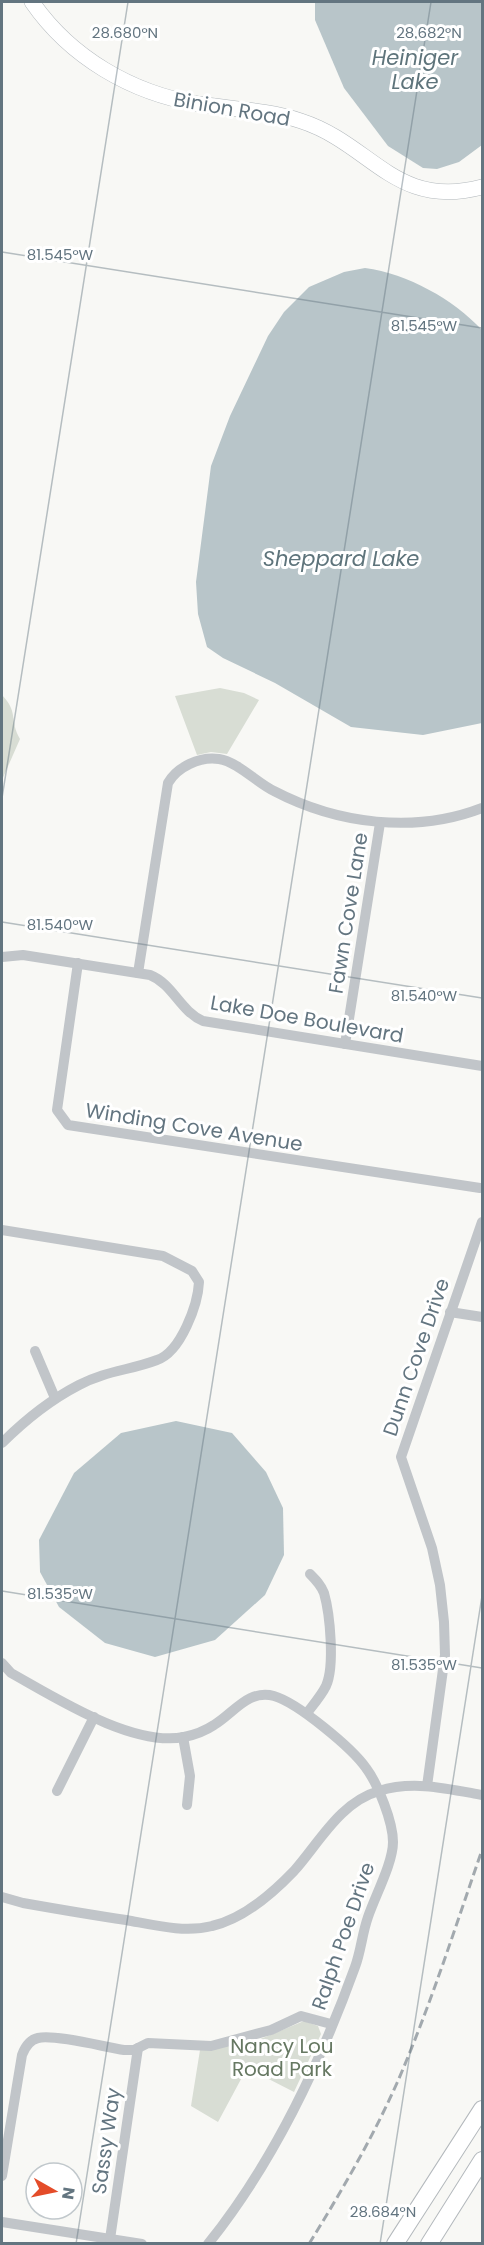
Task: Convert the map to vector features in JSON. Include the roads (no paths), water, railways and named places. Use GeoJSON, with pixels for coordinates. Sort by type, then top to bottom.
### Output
{"type":"FeatureCollection","features":[{"type":"Feature","properties":{"kind":"main road","name":"Binion Road"},"geometry":{"type":"LineString","coordinates":[[32,2],[62,37],[87,58],[141,89],[187,102],[278,115],[302,122],[348,144],[397,180],[420,189],[446,192],[483,187]]}},
{"type":"Feature","properties":{"kind":"main road"},"geometry":{"type":"LineString","coordinates":[[395,2244],[483,2109]]}},
{"type":"Feature","properties":{"kind":"main road"},"geometry":{"type":"LineString","coordinates":[[429,2244],[483,2160]]}},
{"type":"Feature","properties":{"kind":"street"},"geometry":{"type":"LineString","coordinates":[[138,973],[168,783],[172,776],[187,766],[219,759],[228,762],[263,786],[314,810],[380,823],[447,818],[483,808]]}},
{"type":"Feature","properties":{"kind":"street","name":"Fawn Cove Lane"},"geometry":{"type":"LineString","coordinates":[[345,1044],[380,823]]}},
{"type":"Feature","properties":{"kind":"street","name":"Lake Doe Boulevard"},"geometry":{"type":"LineString","coordinates":[[2,957],[23,955],[158,978],[169,988],[186,1011],[203,1021],[483,1066]]}},
{"type":"Feature","properties":{"kind":"street","name":"Winding Cove Avenue"},"geometry":{"type":"LineString","coordinates":[[78,963],[57,1110],[68,1125],[481,1185]]}},
{"type":"Feature","properties":{"kind":"street"},"geometry":{"type":"LineString","coordinates":[[481,1185],[483,1200]]}},
{"type":"Feature","properties":{"kind":"street","name":"Dunn Cove Drive"},"geometry":{"type":"LineString","coordinates":[[427,1786],[445,1655],[444,1622],[440,1585],[432,1548],[420,1509],[401,1463],[401,1457],[483,1222]]}},
{"type":"Feature","properties":{"kind":"street"},"geometry":{"type":"LineString","coordinates":[[2,1230],[163,1256],[186,1266],[198,1277],[199,1286],[193,1312],[167,1354],[159,1360],[101,1374],[55,1398],[2,1443]]}},
{"type":"Feature","properties":{"kind":"street"},"geometry":{"type":"LineString","coordinates":[[450,1312],[483,1317]]}},
{"type":"Feature","properties":{"kind":"street"},"geometry":{"type":"LineString","coordinates":[[35,1351],[55,1398]]}},
{"type":"Feature","properties":{"kind":"street"},"geometry":{"type":"LineString","coordinates":[[307,1713],[325,1688],[330,1670],[330,1635],[324,1594],[320,1583],[310,1574]]}},
{"type":"Feature","properties":{"kind":"street","name":"Ralph Poe Drive"},"geometry":{"type":"LineString","coordinates":[[2,1663],[11,1673],[94,1717],[144,1737],[163,1739],[183,1737],[214,1725],[240,1703],[258,1696],[270,1695],[282,1698],[307,1713],[361,1762],[379,1790],[393,1839],[391,1853],[366,1924],[355,1966],[297,2102],[276,2139],[208,2244]]}},
{"type":"Feature","properties":{"kind":"street"},"geometry":{"type":"LineString","coordinates":[[57,1791],[94,1717]]}},
{"type":"Feature","properties":{"kind":"street"},"geometry":{"type":"LineString","coordinates":[[183,1737],[190,1776],[187,1805]]}},
{"type":"Feature","properties":{"kind":"street"},"geometry":{"type":"LineString","coordinates":[[2,1897],[22,1904],[179,1929],[212,1926],[248,1910],[271,1893],[293,1871],[332,1823],[356,1803],[379,1790],[427,1786],[483,1795]]}},
{"type":"Feature","properties":{"kind":"street"},"geometry":{"type":"LineString","coordinates":[[2,2176],[22,2055],[30,2043],[38,2038],[124,2050],[138,2048],[148,2043],[211,2046],[271,2030],[301,2016],[332,2024]]}},
{"type":"Feature","properties":{"kind":"street","name":"Sassy Way"},"geometry":{"type":"LineString","coordinates":[[110,2239],[138,2048]]}},
{"type":"Feature","properties":{"kind":"street"},"geometry":{"type":"LineString","coordinates":[[2,2222],[142,2244]]}},
{"type":"Feature","properties":{"kind":"water","name":"Heiniger Lake"},"geometry":{"type":"Polygon","coordinates":[[[315,2],[482,2],[482,145],[459,162],[437,169],[423,168],[388,146],[344,88],[315,20],[315,2]]]}},
{"type":"Feature","properties":{"kind":"water","name":"Sheppard Lake"},"geometry":{"type":"Polygon","coordinates":[[[365,268],[397,276],[429,290],[458,308],[482,330],[482,723],[423,735],[351,727],[275,683],[223,658],[207,647],[198,614],[196,582],[211,466],[230,416],[268,336],[284,312],[309,287],[344,272],[365,268]]]}},
{"type":"Feature","properties":{"kind":"water"},"geometry":{"type":"Polygon","coordinates":[[[176,1421],[232,1433],[266,1472],[283,1508],[284,1555],[265,1595],[215,1640],[155,1657],[105,1643],[59,1607],[40,1572],[39,1540],[74,1473],[121,1433],[176,1421]]]}},
{"type":"Feature","properties":{"kind":"railway"},"geometry":{"type":"LineString","coordinates":[[309,2244],[356,2165],[397,2083],[431,1996],[482,1850]]}},
{"type":"Feature","properties":{"kind":"park label","name":"Nancy Lou Road Park"},"geometry":{"type":"Point","coordinates":[282,2058]}}]}
